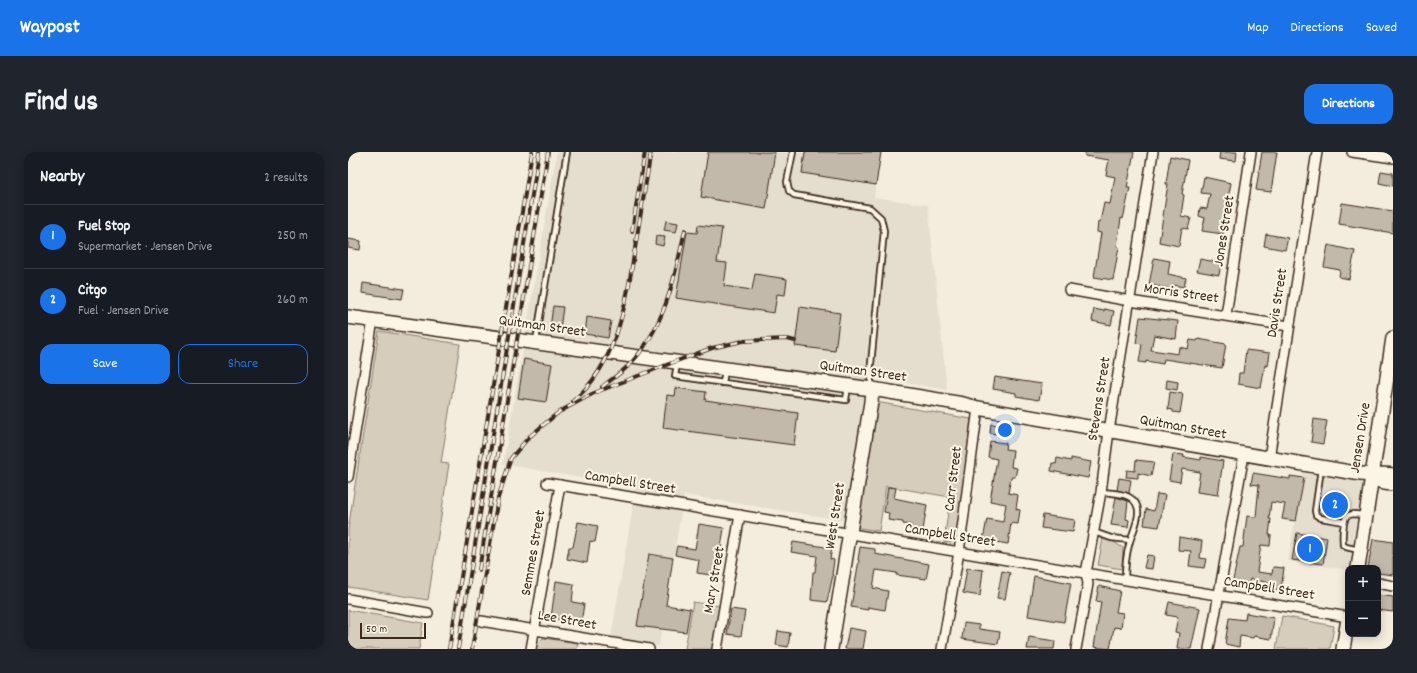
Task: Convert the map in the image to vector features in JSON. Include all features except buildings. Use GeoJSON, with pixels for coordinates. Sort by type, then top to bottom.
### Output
{"type":"FeatureCollection","features":[{"type":"Feature","properties":{"kind":"main road","name":"Quitman Street"},"geometry":{"type":"LineString","coordinates":[[348,317],[872,389],[1371,476],[1386,474],[1393,475]]}},
{"type":"Feature","properties":{"kind":"main road","name":"Jensen Drive"},"geometry":{"type":"LineString","coordinates":[[1358,565],[1393,338]]}},
{"type":"Feature","properties":{"kind":"main road","name":"West Street"},"geometry":{"type":"LineString","coordinates":[[831,649],[872,389]]}},
{"type":"Feature","properties":{"kind":"main road","name":"Quitman Street"},"geometry":{"type":"LineString","coordinates":[[1371,476],[1384,483],[1393,484]]}},
{"type":"Feature","properties":{"kind":"main road"},"geometry":{"type":"LineString","coordinates":[[1343,649],[1345,637]]}},
{"type":"Feature","properties":{"kind":"street","name":"Stevens Street"},"geometry":{"type":"LineString","coordinates":[[1076,649],[1088,584],[1086,573],[1101,492],[1109,431],[1153,152]]}},
{"type":"Feature","properties":{"kind":"street","name":"Jones Street"},"geometry":{"type":"LineString","coordinates":[[1226,315],[1251,152]]}},
{"type":"Feature","properties":{"kind":"street","name":"Davis Street"},"geometry":{"type":"LineString","coordinates":[[1269,458],[1317,152]]}},
{"type":"Feature","properties":{"kind":"street"},"geometry":{"type":"LineString","coordinates":[[1352,152],[1393,158]]}},
{"type":"Feature","properties":{"kind":"street","name":"Morris Street"},"geometry":{"type":"LineString","coordinates":[[1069,290],[1289,326]]}},
{"type":"Feature","properties":{"kind":"street"},"geometry":{"type":"LineString","coordinates":[[348,477],[349,460],[373,320]]}},
{"type":"Feature","properties":{"kind":"street","name":"Carr Street"},"geometry":{"type":"LineString","coordinates":[[942,649],[959,552],[978,408]]}},
{"type":"Feature","properties":{"kind":"street"},"geometry":{"type":"LineString","coordinates":[[1209,649],[1244,455]]}},
{"type":"Feature","properties":{"kind":"street","name":"Campbell Street"},"geometry":{"type":"LineString","coordinates":[[547,483],[1219,595],[1345,617]]}},
{"type":"Feature","properties":{"kind":"street","name":"Semmes Street"},"geometry":{"type":"LineString","coordinates":[[531,649],[560,485]]}},
{"type":"Feature","properties":{"kind":"street","name":"Mary Street"},"geometry":{"type":"LineString","coordinates":[[718,649],[740,515]]}},
{"type":"Feature","properties":{"kind":"street"},"geometry":{"type":"LineString","coordinates":[[1381,583],[1393,586]]}},
{"type":"Feature","properties":{"kind":"street"},"geometry":{"type":"LineString","coordinates":[[348,599],[428,613]]}},
{"type":"Feature","properties":{"kind":"street","name":"Lee Street"},"geometry":{"type":"LineString","coordinates":[[481,621],[534,629],[604,645],[649,649]]}},
{"type":"Feature","properties":{"kind":"lane"},"geometry":{"type":"LineString","coordinates":[[536,343],[567,152]]}},
{"type":"Feature","properties":{"kind":"lane"},"geometry":{"type":"LineString","coordinates":[[793,152],[787,182],[789,191],[794,195],[870,208],[881,218],[884,231],[870,374],[872,389]]}},
{"type":"Feature","properties":{"kind":"lane"},"geometry":{"type":"LineString","coordinates":[[678,362],[675,376],[694,379],[846,400],[848,386]]}},
{"type":"Feature","properties":{"kind":"lane"},"geometry":{"type":"LineString","coordinates":[[694,379],[696,365]]}},
{"type":"Feature","properties":{"kind":"lane"},"geometry":{"type":"LineString","coordinates":[[723,383],[725,370]]}},
{"type":"Feature","properties":{"kind":"lane"},"geometry":{"type":"LineString","coordinates":[[1321,467],[1315,511],[1316,515],[1321,518],[1344,522]]}},
{"type":"Feature","properties":{"kind":"lane"},"geometry":{"type":"LineString","coordinates":[[1101,492],[1128,496],[1133,500],[1138,508],[1138,522],[1130,540],[1125,570],[1125,580]]}},
{"type":"Feature","properties":{"kind":"lane"},"geometry":{"type":"LineString","coordinates":[[1360,550],[1343,545],[1344,522],[1346,516],[1353,514],[1365,515]]}},
{"type":"Feature","properties":{"kind":"lane"},"geometry":{"type":"LineString","coordinates":[[1094,532],[1111,538],[1130,540]]}},
{"type":"Feature","properties":{"kind":"shaded area"},"geometry":{"type":"Polygon","coordinates":[[[557,152],[882,152],[874,197],[928,205],[947,390],[874,377],[848,521],[684,495],[659,646],[611,638],[636,488],[503,464],[557,152]]]}},
{"type":"Feature","properties":{"kind":"shaded area"},"geometry":{"type":"Polygon","coordinates":[[[379,331],[460,344],[441,463],[449,464],[428,600],[348,587],[348,530],[379,331]]]}},
{"type":"Feature","properties":{"kind":"shaded area"},"geometry":{"type":"Polygon","coordinates":[[[876,402],[971,419],[957,535],[951,543],[944,542],[950,497],[886,486],[879,531],[860,528],[857,526],[876,402]]]}},
{"type":"Feature","properties":{"kind":"shaded area"},"geometry":{"type":"Polygon","coordinates":[[[1303,473],[1364,483],[1350,565],[1345,565],[1345,570],[1288,561],[1303,473]]]}},
{"type":"Feature","properties":{"kind":"shaded area"},"geometry":{"type":"Polygon","coordinates":[[[1103,538],[1114,542],[1123,548],[1122,569],[1098,565],[1103,538]]]}},
{"type":"Feature","properties":{"kind":"shaded area"},"geometry":{"type":"Polygon","coordinates":[[[693,602],[720,606],[713,649],[685,649],[693,602]]]}},
{"type":"Feature","properties":{"kind":"shaded area"},"geometry":{"type":"Polygon","coordinates":[[[348,610],[423,623],[419,649],[348,649],[348,610]]]}},
{"type":"Feature","properties":{"kind":"shaded area"},"geometry":{"type":"Polygon","coordinates":[[[1282,616],[1334,626],[1330,649],[1276,649],[1282,616]]]}},
{"type":"Feature","properties":{"kind":"shaded area"},"geometry":{"type":"Polygon","coordinates":[[[543,638],[578,643],[577,649],[536,649],[537,644],[543,638]]]}},
{"type":"Feature","properties":{"kind":"railway"},"geometry":{"type":"LineString","coordinates":[[449,649],[532,152]]}},
{"type":"Feature","properties":{"kind":"railway"},"geometry":{"type":"LineString","coordinates":[[458,649],[539,152]]}},
{"type":"Feature","properties":{"kind":"railway"},"geometry":{"type":"LineString","coordinates":[[479,570],[548,152]]}},
{"type":"Feature","properties":{"kind":"railway"},"geometry":{"type":"LineString","coordinates":[[632,231],[645,152]]}},
{"type":"Feature","properties":{"kind":"railway"},"geometry":{"type":"LineString","coordinates":[[573,401],[589,386],[601,368],[611,348],[618,328],[629,285],[651,152]]}},
{"type":"Feature","properties":{"kind":"railway"},"geometry":{"type":"LineString","coordinates":[[602,387],[628,366],[651,337],[672,284],[685,230]]}},
{"type":"Feature","properties":{"kind":"railway"},"geometry":{"type":"LineString","coordinates":[[472,649],[498,498],[511,458],[529,437],[559,412],[594,393],[712,348],[743,341],[787,339],[795,341]]}},
{"type":"Feature","properties":{"kind":"place","name":"Citgo"},"geometry":{"type":"Point","coordinates":[1335,505]}},
{"type":"Feature","properties":{"kind":"place","name":"Fuel Stop"},"geometry":{"type":"Point","coordinates":[1310,549]}}]}
